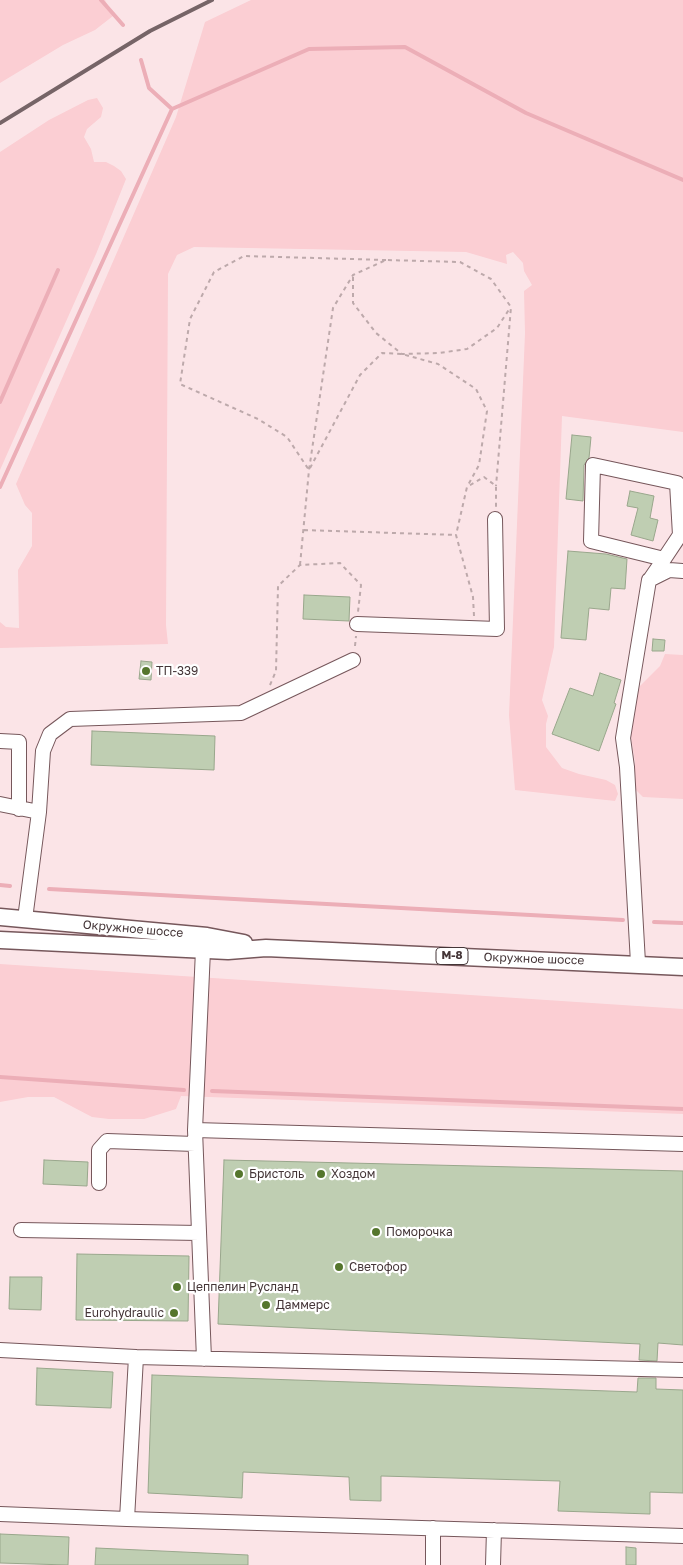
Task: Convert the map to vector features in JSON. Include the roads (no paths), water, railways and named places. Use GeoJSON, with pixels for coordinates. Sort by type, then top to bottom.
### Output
{"type":"FeatureCollection","features":[{"type":"Feature","properties":{"kind":"main road","name":"Окружное шоссе"},"geometry":{"type":"LineString","coordinates":[[0,917],[207,936],[266,948]]}},
{"type":"Feature","properties":{"kind":"main road","name":"Окружное шоссе"},"geometry":{"type":"LineString","coordinates":[[0,940],[228,951],[266,948],[638,963],[683,967]]}},
{"type":"Feature","properties":{"kind":"lane"},"geometry":{"type":"LineString","coordinates":[[638,963],[627,767],[623,738],[649,580],[664,559],[680,535],[677,483],[593,465],[591,542],[664,559]]}},
{"type":"Feature","properties":{"kind":"lane"},"geometry":{"type":"LineString","coordinates":[[357,624],[497,629],[495,519]]}},
{"type":"Feature","properties":{"kind":"lane"},"geometry":{"type":"LineString","coordinates":[[649,580],[669,570],[683,571]]}},
{"type":"Feature","properties":{"kind":"lane"},"geometry":{"type":"LineString","coordinates":[[25,919],[39,812],[43,751],[50,734],[70,719],[241,713],[353,660]]}},
{"type":"Feature","properties":{"kind":"lane"},"geometry":{"type":"LineString","coordinates":[[0,741],[19,742],[19,808]]}},
{"type":"Feature","properties":{"kind":"lane"},"geometry":{"type":"LineString","coordinates":[[0,804],[39,812]]}},
{"type":"Feature","properties":{"kind":"lane"},"geometry":{"type":"LineString","coordinates":[[203,950],[195,1137],[204,1358]]}},
{"type":"Feature","properties":{"kind":"lane"},"geometry":{"type":"LineString","coordinates":[[99,1183],[99,1150],[107,1141],[195,1137],[683,1144]]}},
{"type":"Feature","properties":{"kind":"lane"},"geometry":{"type":"LineString","coordinates":[[20,1230],[199,1233]]}},
{"type":"Feature","properties":{"kind":"lane"},"geometry":{"type":"LineString","coordinates":[[0,1350],[136,1357],[683,1370]]}},
{"type":"Feature","properties":{"kind":"lane"},"geometry":{"type":"LineString","coordinates":[[127,1520],[136,1357]]}},
{"type":"Feature","properties":{"kind":"lane"},"geometry":{"type":"LineString","coordinates":[[0,1514],[127,1520],[683,1536]]}},
{"type":"Feature","properties":{"kind":"lane"},"geometry":{"type":"LineString","coordinates":[[433,1528],[433,1565]]}},
{"type":"Feature","properties":{"kind":"lane"},"geometry":{"type":"LineString","coordinates":[[493,1565],[494,1530]]}},
{"type":"Feature","properties":{"kind":"waterway"},"geometry":{"type":"LineString","coordinates":[[101,0],[123,25]]}},
{"type":"Feature","properties":{"kind":"waterway"},"geometry":{"type":"LineString","coordinates":[[172,109],[309,49],[405,47],[526,113],[683,180]]}},
{"type":"Feature","properties":{"kind":"waterway"},"geometry":{"type":"LineString","coordinates":[[0,487],[172,109],[149,88],[141,60]]}},
{"type":"Feature","properties":{"kind":"waterway"},"geometry":{"type":"LineString","coordinates":[[0,402],[58,270]]}},
{"type":"Feature","properties":{"kind":"waterway"},"geometry":{"type":"LineString","coordinates":[[0,885],[10,886]]}},
{"type":"Feature","properties":{"kind":"waterway"},"geometry":{"type":"LineString","coordinates":[[49,889],[623,920]]}},
{"type":"Feature","properties":{"kind":"waterway"},"geometry":{"type":"LineString","coordinates":[[654,922],[683,923]]}},
{"type":"Feature","properties":{"kind":"waterway"},"geometry":{"type":"LineString","coordinates":[[0,1077],[184,1090]]}},
{"type":"Feature","properties":{"kind":"waterway"},"geometry":{"type":"LineString","coordinates":[[212,1091],[683,1109]]}},
{"type":"Feature","properties":{"kind":"railway"},"geometry":{"type":"LineString","coordinates":[[0,123],[150,31],[212,0]]}},
{"type":"Feature","properties":{"kind":"place","name":"ТП-339"},"geometry":{"type":"Point","coordinates":[146,671]}},
{"type":"Feature","properties":{"kind":"place","name":"Бристоль"},"geometry":{"type":"Point","coordinates":[239,1174]}},
{"type":"Feature","properties":{"kind":"place","name":"Хоздом"},"geometry":{"type":"Point","coordinates":[321,1174]}},
{"type":"Feature","properties":{"kind":"place","name":"Поморочка"},"geometry":{"type":"Point","coordinates":[376,1232]}},
{"type":"Feature","properties":{"kind":"place","name":"Светофор"},"geometry":{"type":"Point","coordinates":[339,1267]}},
{"type":"Feature","properties":{"kind":"place","name":"Цеппелин Русланд"},"geometry":{"type":"Point","coordinates":[177,1287]}},
{"type":"Feature","properties":{"kind":"place","name":"Даммерс"},"geometry":{"type":"Point","coordinates":[266,1305]}},
{"type":"Feature","properties":{"kind":"place","name":"Eurohydraulic"},"geometry":{"type":"Point","coordinates":[174,1313]}}]}
